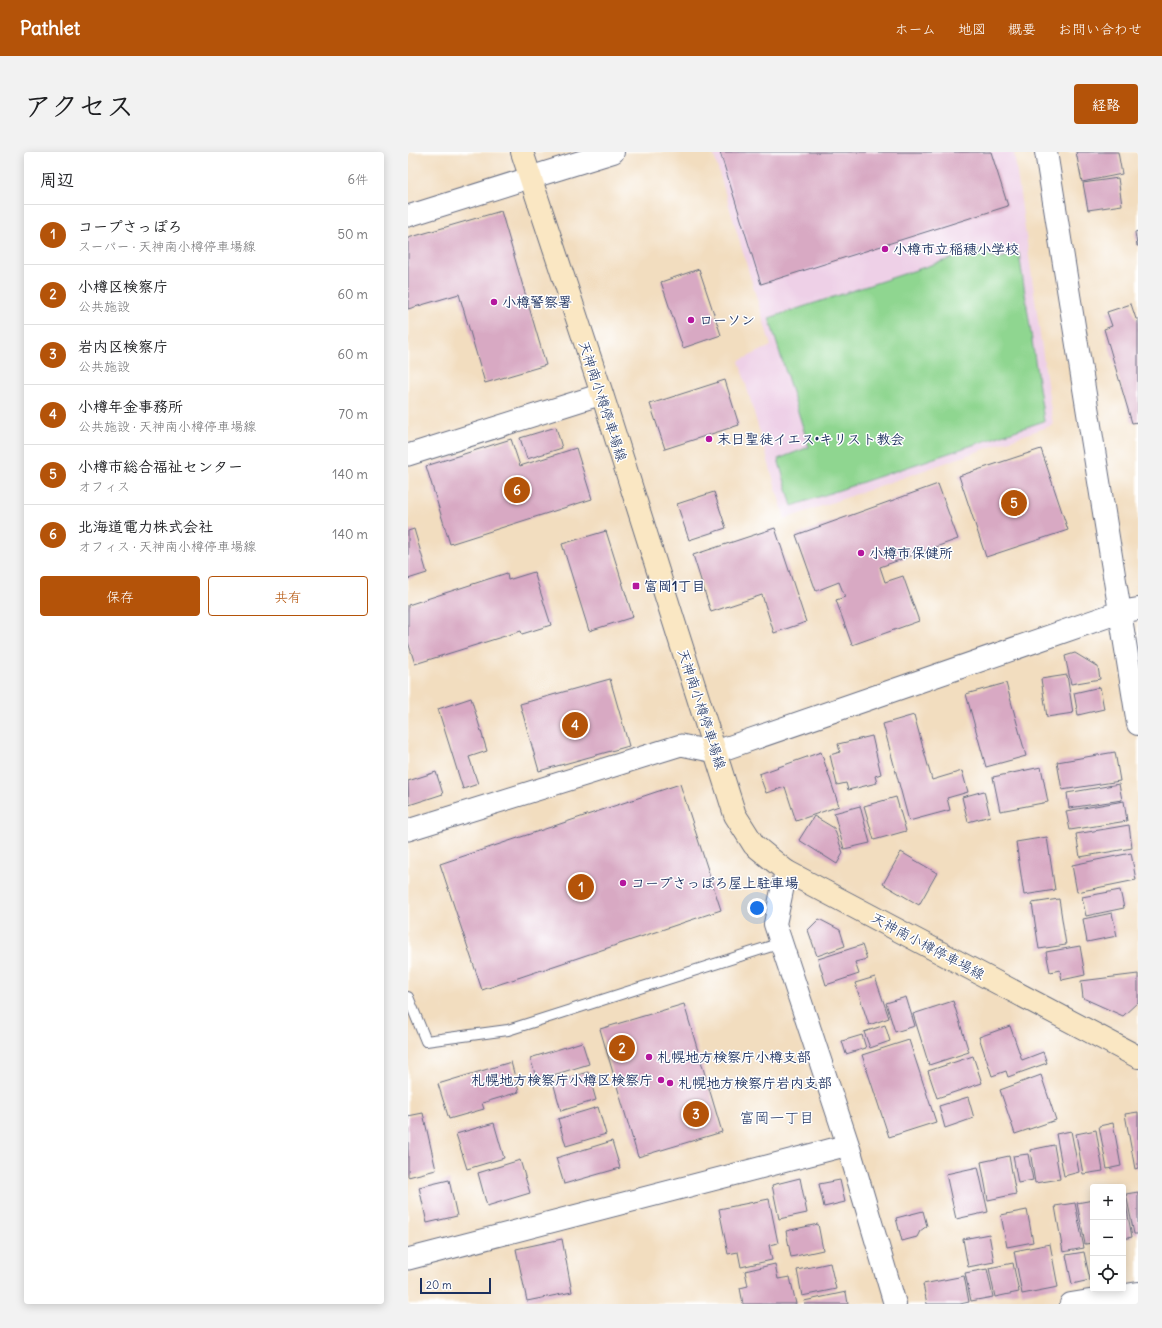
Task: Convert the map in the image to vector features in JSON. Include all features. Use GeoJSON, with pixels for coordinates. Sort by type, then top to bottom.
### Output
{"type":"FeatureCollection","features":[{"type":"Feature","properties":{"kind":"main road","name":"天神南小樽停車場線"},"geometry":{"type":"LineString","coordinates":[[522,152],[529,178],[602,394],[735,815],[754,845],[786,871],[1138,1057]]}},
{"type":"Feature","properties":{"kind":"street"},"geometry":{"type":"LineString","coordinates":[[408,216],[613,152]]}},
{"type":"Feature","properties":{"kind":"street"},"geometry":{"type":"LineString","coordinates":[[1046,152],[1129,610],[1138,724]]}},
{"type":"Feature","properties":{"kind":"street"},"geometry":{"type":"LineString","coordinates":[[408,455],[602,394]]}},
{"type":"Feature","properties":{"kind":"street"},"geometry":{"type":"LineString","coordinates":[[408,830],[681,745],[715,752],[1129,610]]}},
{"type":"Feature","properties":{"kind":"street"},"geometry":{"type":"LineString","coordinates":[[786,871],[775,924],[848,1145],[895,1304]]}},
{"type":"Feature","properties":{"kind":"street"},"geometry":{"type":"LineString","coordinates":[[408,1259],[848,1145]]}},
{"type":"Feature","properties":{"kind":"street"},"geometry":{"type":"LineString","coordinates":[[1071,1304],[1138,1293]]}},
{"type":"Feature","properties":{"kind":"lane"},"geometry":{"type":"LineString","coordinates":[[408,997],[426,1040],[508,1030],[781,943]]}},
{"type":"Feature","properties":{"kind":"shaded area","name":"小樽市立稲穂小学校"},"geometry":{"type":"Polygon","coordinates":[[[713,152],[1014,152],[1053,425],[785,519],[739,361],[771,346],[713,152]]]}},
{"type":"Feature","properties":{"kind":"green space"},"geometry":{"type":"Polygon","coordinates":[[[977,250],[998,259],[1019,253],[1044,421],[792,506],[778,459],[809,447],[769,318],[977,250]]]}},
{"type":"Feature","properties":{"kind":"building"},"geometry":{"type":"Polygon","coordinates":[[[720,152],[991,152],[1008,206],[761,284],[720,152]]]}},
{"type":"Feature","properties":{"kind":"building"},"geometry":{"type":"Polygon","coordinates":[[[1076,152],[1118,152],[1122,174],[1082,182],[1076,152]]]}},
{"type":"Feature","properties":{"kind":"building"},"geometry":{"type":"Polygon","coordinates":[[[1118,178],[1122,205],[1088,210],[1083,183],[1118,178]]]}},
{"type":"Feature","properties":{"kind":"building","name":"小樽警察署"},"geometry":{"type":"Polygon","coordinates":[[[501,211],[546,365],[485,383],[459,294],[408,309],[408,238],[501,211]]]}},
{"type":"Feature","properties":{"kind":"building"},"geometry":{"type":"Polygon","coordinates":[[[1138,231],[1138,246],[1137,246],[1135,232],[1138,231]]]}},
{"type":"Feature","properties":{"kind":"building"},"geometry":{"type":"Polygon","coordinates":[[[699,269],[721,335],[683,348],[661,282],[699,269]]]}},
{"type":"Feature","properties":{"kind":"building"},"geometry":{"type":"Polygon","coordinates":[[[1131,304],[1136,319],[1138,319],[1138,422],[1132,423],[1104,329],[1112,326],[1107,312],[1131,304]]]}},
{"type":"Feature","properties":{"kind":"building"},"geometry":{"type":"Polygon","coordinates":[[[725,380],[739,425],[665,449],[650,404],[725,380]]]}},
{"type":"Feature","properties":{"kind":"building"},"geometry":{"type":"Polygon","coordinates":[[[556,427],[562,448],[527,459],[520,438],[556,427]]]}},
{"type":"Feature","properties":{"kind":"building"},"geometry":{"type":"Polygon","coordinates":[[[511,439],[520,466],[576,448],[592,499],[450,544],[426,466],[511,439]]]}},
{"type":"Feature","properties":{"kind":"building"},"geometry":{"type":"Polygon","coordinates":[[[1041,449],[1068,530],[986,557],[959,476],[1041,449]]]}},
{"type":"Feature","properties":{"kind":"building","name":"小樽市保健所"},"geometry":{"type":"Polygon","coordinates":[[[938,484],[958,539],[880,567],[885,582],[903,576],[919,621],[852,645],[836,600],[845,597],[839,582],[816,591],[796,535],[938,484]]]}},
{"type":"Feature","properties":{"kind":"building"},"geometry":{"type":"Polygon","coordinates":[[[714,492],[726,528],[689,540],[677,504],[714,492]]]}},
{"type":"Feature","properties":{"kind":"building"},"geometry":{"type":"Polygon","coordinates":[[[775,528],[806,622],[774,633],[762,595],[711,612],[693,555],[775,528]]]}},
{"type":"Feature","properties":{"kind":"building"},"geometry":{"type":"Polygon","coordinates":[[[414,529],[427,573],[408,579],[408,531],[414,529]]]}},
{"type":"Feature","properties":{"kind":"building"},"geometry":{"type":"Polygon","coordinates":[[[606,531],[633,617],[589,631],[562,544],[606,531]]]}},
{"type":"Feature","properties":{"kind":"building"},"geometry":{"type":"Polygon","coordinates":[[[534,572],[551,625],[522,634],[521,631],[415,664],[408,642],[408,605],[507,573],[508,580],[534,572]]]}},
{"type":"Feature","properties":{"kind":"building"},"geometry":{"type":"Polygon","coordinates":[[[1075,653],[1098,667],[1100,679],[1071,684],[1065,656],[1075,653]]]}},
{"type":"Feature","properties":{"kind":"building"},"geometry":{"type":"Polygon","coordinates":[[[1067,675],[1073,713],[1047,717],[1041,679],[1067,675]]]}},
{"type":"Feature","properties":{"kind":"building"},"geometry":{"type":"Polygon","coordinates":[[[610,679],[629,746],[539,771],[520,704],[610,679]]]}},
{"type":"Feature","properties":{"kind":"building"},"geometry":{"type":"Polygon","coordinates":[[[1006,683],[1026,756],[986,767],[966,694],[1006,683]]]}},
{"type":"Feature","properties":{"kind":"building"},"geometry":{"type":"Polygon","coordinates":[[[1100,687],[1104,709],[1078,715],[1074,693],[1100,687]]]}},
{"type":"Feature","properties":{"kind":"building"},"geometry":{"type":"Polygon","coordinates":[[[471,698],[487,751],[469,757],[478,784],[463,789],[438,709],[471,698]]]}},
{"type":"Feature","properties":{"kind":"building"},"geometry":{"type":"Polygon","coordinates":[[[914,715],[932,780],[962,771],[968,792],[947,798],[950,810],[909,821],[883,724],[914,715]]]}},
{"type":"Feature","properties":{"kind":"building"},"geometry":{"type":"Polygon","coordinates":[[[872,736],[881,774],[875,776],[877,783],[848,790],[846,783],[837,785],[830,755],[840,752],[838,744],[872,736]]]}},
{"type":"Feature","properties":{"kind":"building"},"geometry":{"type":"Polygon","coordinates":[[[821,752],[839,806],[796,821],[785,787],[766,793],[759,774],[821,752]]]}},
{"type":"Feature","properties":{"kind":"building"},"geometry":{"type":"Polygon","coordinates":[[[1115,752],[1120,781],[1062,790],[1057,762],[1115,752]]]}},
{"type":"Feature","properties":{"kind":"building"},"geometry":{"type":"Polygon","coordinates":[[[1041,767],[1048,802],[1000,811],[993,777],[1041,767]]]}},
{"type":"Feature","properties":{"kind":"building"},"geometry":{"type":"Polygon","coordinates":[[[436,772],[443,794],[409,805],[408,781],[436,772]]]}},
{"type":"Feature","properties":{"kind":"building"},"geometry":{"type":"Polygon","coordinates":[[[680,784],[721,910],[482,990],[440,864],[680,784]]]}},
{"type":"Feature","properties":{"kind":"building"},"geometry":{"type":"Polygon","coordinates":[[[1119,784],[1122,800],[1069,808],[1067,793],[1119,784]]]}},
{"type":"Feature","properties":{"kind":"building"},"geometry":{"type":"Polygon","coordinates":[[[984,791],[990,816],[968,822],[962,797],[984,791]]]}},
{"type":"Feature","properties":{"kind":"building"},"geometry":{"type":"Polygon","coordinates":[[[896,797],[906,831],[874,840],[864,806],[896,797]]]}},
{"type":"Feature","properties":{"kind":"building"},"geometry":{"type":"Polygon","coordinates":[[[1124,801],[1127,821],[1070,830],[1066,811],[1124,801]]]}},
{"type":"Feature","properties":{"kind":"building"},"geometry":{"type":"Polygon","coordinates":[[[860,806],[870,843],[844,849],[834,813],[860,806]]]}},
{"type":"Feature","properties":{"kind":"building"},"geometry":{"type":"Polygon","coordinates":[[[814,816],[834,828],[843,853],[837,864],[799,840],[814,816]]]}},
{"type":"Feature","properties":{"kind":"building"},"geometry":{"type":"Polygon","coordinates":[[[1129,825],[1132,848],[1080,857],[1076,834],[1129,825]]]}},
{"type":"Feature","properties":{"kind":"building"},"geometry":{"type":"Polygon","coordinates":[[[1047,837],[1055,890],[1024,895],[1016,842],[1047,837]]]}},
{"type":"Feature","properties":{"kind":"building"},"geometry":{"type":"Polygon","coordinates":[[[901,852],[937,873],[919,905],[883,884],[901,852]]]}},
{"type":"Feature","properties":{"kind":"building"},"geometry":{"type":"Polygon","coordinates":[[[1131,853],[1136,880],[1077,892],[1072,865],[1131,853]]]}},
{"type":"Feature","properties":{"kind":"building"},"geometry":{"type":"Polygon","coordinates":[[[1120,890],[1124,908],[1086,916],[1082,897],[1120,890]]]}},
{"type":"Feature","properties":{"kind":"building"},"geometry":{"type":"Polygon","coordinates":[[[1059,899],[1066,945],[1039,949],[1032,903],[1059,899]]]}},
{"type":"Feature","properties":{"kind":"building"},"geometry":{"type":"Polygon","coordinates":[[[1112,913],[1117,936],[1087,942],[1083,919],[1112,913]]]}},
{"type":"Feature","properties":{"kind":"building"},"geometry":{"type":"Polygon","coordinates":[[[819,919],[840,930],[845,946],[817,956],[808,930],[819,919]]]}},
{"type":"Feature","properties":{"kind":"building"},"geometry":{"type":"Polygon","coordinates":[[[862,945],[867,959],[855,962],[859,974],[826,985],[818,959],[862,945]]]}},
{"type":"Feature","properties":{"kind":"building"},"geometry":{"type":"Polygon","coordinates":[[[1080,946],[1085,975],[1062,980],[1060,970],[1050,972],[1046,952],[1080,946]]]}},
{"type":"Feature","properties":{"kind":"building"},"geometry":{"type":"Polygon","coordinates":[[[1138,974],[1138,1002],[1123,1016],[1083,998],[1081,981],[1138,974]]]}},
{"type":"Feature","properties":{"kind":"building"},"geometry":{"type":"Polygon","coordinates":[[[875,977],[889,1018],[869,1025],[855,983],[875,977]]]}},
{"type":"Feature","properties":{"kind":"building"},"geometry":{"type":"Polygon","coordinates":[[[906,997],[915,1026],[895,1032],[886,1003],[906,997]]]}},
{"type":"Feature","properties":{"kind":"building"},"geometry":{"type":"Polygon","coordinates":[[[953,1001],[969,1052],[929,1065],[913,1014],[953,1001]]]}},
{"type":"Feature","properties":{"kind":"building","name":"札幌地方検察庁小樽区検察庁"},"geometry":{"type":"Polygon","coordinates":[[[684,1004],[722,1132],[638,1157],[600,1029],[684,1004]]]}},
{"type":"Feature","properties":{"kind":"building"},"geometry":{"type":"Polygon","coordinates":[[[885,1025],[890,1041],[870,1048],[864,1032],[885,1025]]]}},
{"type":"Feature","properties":{"kind":"building"},"geometry":{"type":"Polygon","coordinates":[[[1010,1026],[1022,1060],[1043,1052],[1047,1063],[1008,1077],[1006,1071],[992,1076],[979,1037],[1010,1026]]]}},
{"type":"Feature","properties":{"kind":"building"},"geometry":{"type":"Polygon","coordinates":[[[862,1035],[866,1048],[846,1054],[842,1041],[862,1035]]]}},
{"type":"Feature","properties":{"kind":"building"},"geometry":{"type":"Polygon","coordinates":[[[909,1040],[936,1122],[889,1137],[862,1055],[909,1040]]]}},
{"type":"Feature","properties":{"kind":"building"},"geometry":{"type":"Polygon","coordinates":[[[582,1042],[589,1064],[537,1080],[530,1058],[582,1042]]]}},
{"type":"Feature","properties":{"kind":"building"},"geometry":{"type":"Polygon","coordinates":[[[973,1056],[982,1083],[937,1098],[928,1071],[973,1056]]]}},
{"type":"Feature","properties":{"kind":"building"},"geometry":{"type":"Polygon","coordinates":[[[511,1062],[519,1092],[482,1103],[484,1109],[449,1119],[438,1084],[511,1062]]]}},
{"type":"Feature","properties":{"kind":"building"},"geometry":{"type":"Polygon","coordinates":[[[588,1072],[596,1100],[561,1111],[553,1082],[588,1072]]]}},
{"type":"Feature","properties":{"kind":"building"},"geometry":{"type":"Polygon","coordinates":[[[1041,1075],[1056,1120],[1015,1134],[1000,1090],[1041,1075]]]}},
{"type":"Feature","properties":{"kind":"building"},"geometry":{"type":"Polygon","coordinates":[[[968,1097],[974,1118],[945,1128],[939,1106],[968,1097]]]}},
{"type":"Feature","properties":{"kind":"building"},"geometry":{"type":"Polygon","coordinates":[[[598,1107],[606,1134],[566,1146],[558,1119],[598,1107]]]}},
{"type":"Feature","properties":{"kind":"building"},"geometry":{"type":"Polygon","coordinates":[[[1138,1112],[1138,1168],[1135,1169],[1125,1114],[1138,1112]]]}},
{"type":"Feature","properties":{"kind":"building"},"geometry":{"type":"Polygon","coordinates":[[[423,1113],[436,1170],[408,1177],[408,1116],[423,1113]]]}},
{"type":"Feature","properties":{"kind":"building"},"geometry":{"type":"Polygon","coordinates":[[[494,1123],[504,1158],[467,1169],[456,1134],[494,1123]]]}},
{"type":"Feature","properties":{"kind":"building"},"geometry":{"type":"Polygon","coordinates":[[[1113,1123],[1121,1166],[1107,1169],[1099,1126],[1113,1123]]]}},
{"type":"Feature","properties":{"kind":"building"},"geometry":{"type":"Polygon","coordinates":[[[1096,1130],[1103,1171],[1083,1174],[1076,1134],[1096,1130]]]}},
{"type":"Feature","properties":{"kind":"building"},"geometry":{"type":"Polygon","coordinates":[[[1071,1131],[1079,1172],[1064,1176],[1056,1134],[1071,1131]]]}},
{"type":"Feature","properties":{"kind":"building"},"geometry":{"type":"Polygon","coordinates":[[[612,1141],[620,1168],[564,1184],[556,1158],[612,1141]]]}},
{"type":"Feature","properties":{"kind":"building"},"geometry":{"type":"Polygon","coordinates":[[[1054,1145],[1060,1179],[1035,1183],[1030,1150],[1054,1145]]]}},
{"type":"Feature","properties":{"kind":"building"},"geometry":{"type":"Polygon","coordinates":[[[1028,1154],[1033,1180],[1018,1183],[1013,1156],[1028,1154]]]}},
{"type":"Feature","properties":{"kind":"building"},"geometry":{"type":"Polygon","coordinates":[[[1009,1156],[1016,1194],[988,1200],[981,1162],[1009,1156]]]}},
{"type":"Feature","properties":{"kind":"building"},"geometry":{"type":"Polygon","coordinates":[[[520,1160],[530,1193],[487,1206],[478,1173],[520,1160]]]}},
{"type":"Feature","properties":{"kind":"building"},"geometry":{"type":"Polygon","coordinates":[[[978,1167],[988,1212],[956,1219],[946,1174],[978,1167]]]}},
{"type":"Feature","properties":{"kind":"building"},"geometry":{"type":"Polygon","coordinates":[[[800,1178],[807,1213],[779,1219],[772,1185],[800,1178]]]}},
{"type":"Feature","properties":{"kind":"building"},"geometry":{"type":"Polygon","coordinates":[[[449,1180],[457,1216],[427,1223],[419,1187],[449,1180]]]}},
{"type":"Feature","properties":{"kind":"building"},"geometry":{"type":"Polygon","coordinates":[[[840,1180],[845,1202],[824,1207],[819,1184],[840,1180]]]}},
{"type":"Feature","properties":{"kind":"building"},"geometry":{"type":"Polygon","coordinates":[[[1138,1192],[1138,1234],[1134,1234],[1126,1194],[1138,1192]]]}},
{"type":"Feature","properties":{"kind":"building"},"geometry":{"type":"Polygon","coordinates":[[[769,1199],[778,1243],[769,1245],[772,1260],[741,1267],[738,1252],[728,1254],[719,1209],[769,1199]]]}},
{"type":"Feature","properties":{"kind":"building"},"geometry":{"type":"Polygon","coordinates":[[[1090,1201],[1090,1243],[1085,1244],[1077,1203],[1090,1201]]]}},
{"type":"Feature","properties":{"kind":"building"},"geometry":{"type":"Polygon","coordinates":[[[1075,1203],[1084,1248],[1063,1252],[1055,1206],[1075,1203]]]}},
{"type":"Feature","properties":{"kind":"building"},"geometry":{"type":"Polygon","coordinates":[[[1126,1205],[1132,1237],[1126,1238],[1126,1205]]]}},
{"type":"Feature","properties":{"kind":"building"},"geometry":{"type":"Polygon","coordinates":[[[1027,1210],[1033,1242],[1007,1247],[1001,1215],[1027,1210]]]}},
{"type":"Feature","properties":{"kind":"building"},"geometry":{"type":"Polygon","coordinates":[[[923,1211],[927,1226],[920,1231],[917,1237],[902,1241],[896,1218],[923,1211]]]}},
{"type":"Feature","properties":{"kind":"building"},"geometry":{"type":"Polygon","coordinates":[[[818,1224],[823,1250],[791,1257],[786,1231],[818,1224]]]}},
{"type":"Feature","properties":{"kind":"building"},"geometry":{"type":"Polygon","coordinates":[[[989,1234],[994,1262],[968,1267],[963,1239],[989,1234]]]}},
{"type":"Feature","properties":{"kind":"building"},"geometry":{"type":"Polygon","coordinates":[[[562,1239],[572,1292],[527,1301],[516,1249],[562,1239]]]}},
{"type":"Feature","properties":{"kind":"building"},"geometry":{"type":"Polygon","coordinates":[[[1050,1244],[1058,1287],[1022,1294],[1014,1251],[1050,1244]]]}},
{"type":"Feature","properties":{"kind":"building"},"geometry":{"type":"Polygon","coordinates":[[[1084,1252],[1090,1280],[1072,1284],[1066,1255],[1084,1252]]]}},
{"type":"Feature","properties":{"kind":"building"},"geometry":{"type":"Polygon","coordinates":[[[830,1263],[836,1289],[802,1296],[797,1270],[830,1263]]]}},
{"type":"Feature","properties":{"kind":"building"},"geometry":{"type":"Polygon","coordinates":[[[1013,1263],[1019,1292],[995,1297],[989,1268],[1013,1263]]]}},
{"type":"Feature","properties":{"kind":"building"},"geometry":{"type":"Polygon","coordinates":[[[775,1264],[778,1279],[790,1277],[796,1304],[743,1304],[740,1288],[748,1286],[745,1271],[775,1264]]]}},
{"type":"Feature","properties":{"kind":"building"},"geometry":{"type":"Polygon","coordinates":[[[987,1269],[993,1297],[971,1301],[965,1273],[987,1269]]]}},
{"type":"Feature","properties":{"kind":"building"},"geometry":{"type":"Polygon","coordinates":[[[964,1276],[969,1302],[960,1304],[927,1304],[923,1284],[964,1276]]]}},
{"type":"Feature","properties":{"kind":"building"},"geometry":{"type":"Polygon","coordinates":[[[846,1292],[848,1304],[805,1304],[804,1301],[846,1292]]]}},
{"type":"Feature","properties":{"kind":"place","name":"小樽市立稲穂小学校"},"geometry":{"type":"Point","coordinates":[885,249]}},
{"type":"Feature","properties":{"kind":"place","name":"小樽警察署"},"geometry":{"type":"Point","coordinates":[494,302]}},
{"type":"Feature","properties":{"kind":"place","name":"ローソン"},"geometry":{"type":"Point","coordinates":[691,320]}},
{"type":"Feature","properties":{"kind":"place","name":"末日聖徒イエス•キリスト教会"},"geometry":{"type":"Point","coordinates":[709,439]}},
{"type":"Feature","properties":{"kind":"place","name":"北海道電力株式会社"},"geometry":{"type":"Point","coordinates":[517,490]}},
{"type":"Feature","properties":{"kind":"place","name":"小樽市総合福祉センター"},"geometry":{"type":"Point","coordinates":[1014,503]}},
{"type":"Feature","properties":{"kind":"place","name":"小樽市保健所"},"geometry":{"type":"Point","coordinates":[861,553]}},
{"type":"Feature","properties":{"kind":"place","name":"富岡1丁目"},"geometry":{"type":"Point","coordinates":[636,586]}},
{"type":"Feature","properties":{"kind":"place","name":"小樽年金事務所"},"geometry":{"type":"Point","coordinates":[575,725]}},
{"type":"Feature","properties":{"kind":"place","name":"コープさっぽろ屋上駐車場"},"geometry":{"type":"Point","coordinates":[623,883]}},
{"type":"Feature","properties":{"kind":"place","name":"コープさっぽろ"},"geometry":{"type":"Point","coordinates":[581,887]}},
{"type":"Feature","properties":{"kind":"place","name":"小樽区検察庁"},"geometry":{"type":"Point","coordinates":[622,1048]}},
{"type":"Feature","properties":{"kind":"place","name":"札幌地方検察庁小樽支部"},"geometry":{"type":"Point","coordinates":[649,1057]}},
{"type":"Feature","properties":{"kind":"place","name":"札幌地方検察庁小樽区検察庁"},"geometry":{"type":"Point","coordinates":[661,1080]}},
{"type":"Feature","properties":{"kind":"place","name":"札幌地方検察庁岩内支部"},"geometry":{"type":"Point","coordinates":[670,1083]}},
{"type":"Feature","properties":{"kind":"place","name":"岩内区検察庁"},"geometry":{"type":"Point","coordinates":[696,1114]}},
{"type":"Feature","properties":{"kind":"district","name":"富岡一丁目"},"geometry":{"type":"Point","coordinates":[777,1117]}}]}
